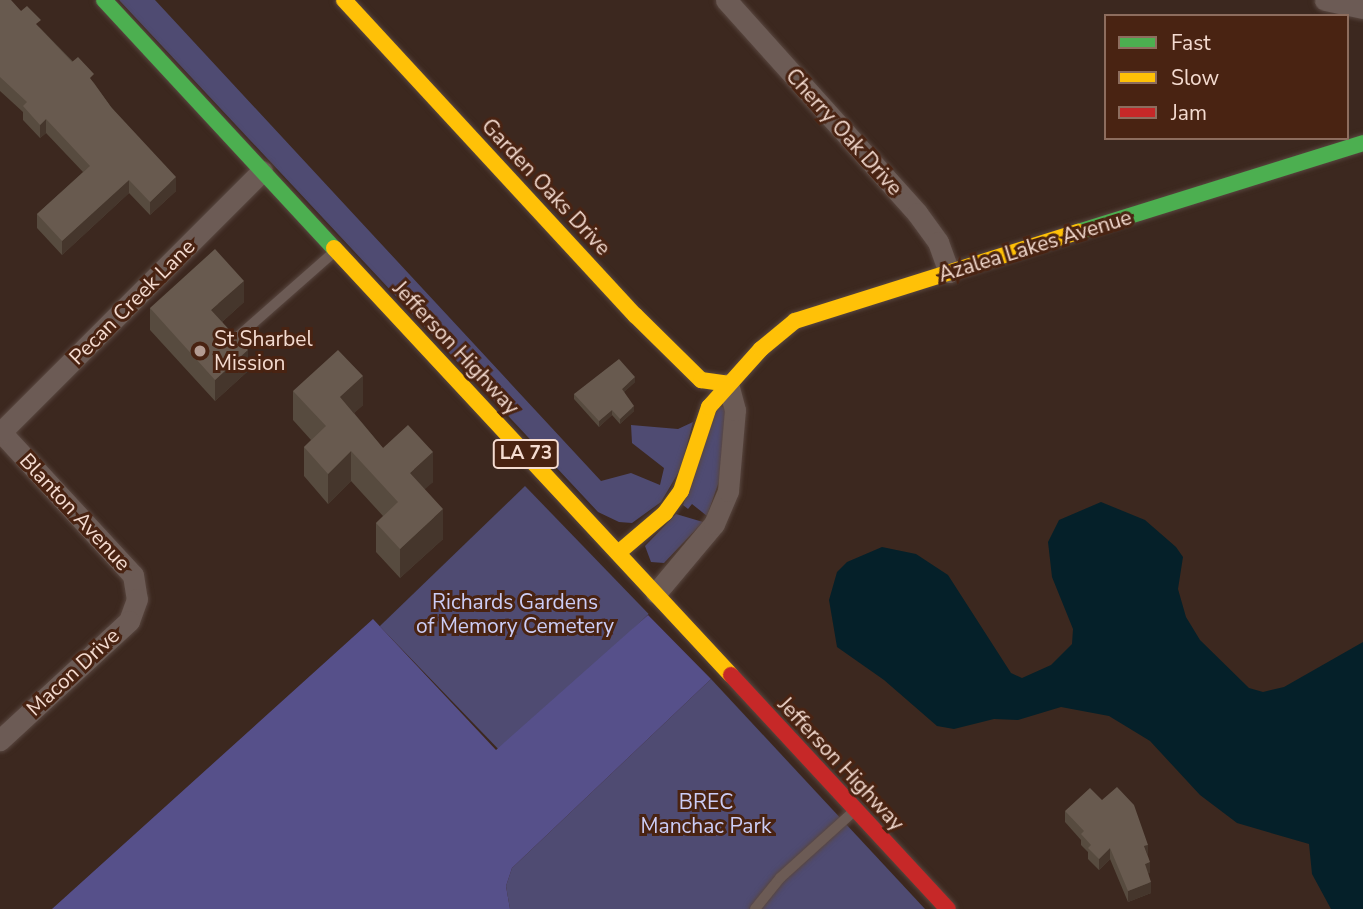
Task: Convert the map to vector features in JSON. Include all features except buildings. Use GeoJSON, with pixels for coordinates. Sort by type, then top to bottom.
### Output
{"type":"FeatureCollection","features":[{"type":"Feature","properties":{"kind":"street","name":"Jefferson Highway"},"geometry":{"type":"LineString","coordinates":[[104,0],[948,909]]}},
{"type":"Feature","properties":{"kind":"street","name":"Garden Oaks Drive"},"geometry":{"type":"LineString","coordinates":[[344,0],[635,315],[701,380],[728,384]]}},
{"type":"Feature","properties":{"kind":"street","name":"Cherry Oak Drive"},"geometry":{"type":"LineString","coordinates":[[726,0],[917,213],[938,242],[949,272]]}},
{"type":"Feature","properties":{"kind":"street"},"geometry":{"type":"LineString","coordinates":[[1325,0],[1363,8]]}},
{"type":"Feature","properties":{"kind":"street","name":"Azalea Lakes Avenue"},"geometry":{"type":"LineString","coordinates":[[618,552],[665,513],[681,491],[709,407],[728,384],[795,321],[1281,172],[1363,143]]}},
{"type":"Feature","properties":{"kind":"street","name":"Pecan Creek Lane"},"geometry":{"type":"LineString","coordinates":[[1,431],[262,171]]}},
{"type":"Feature","properties":{"kind":"street"},"geometry":{"type":"LineString","coordinates":[[656,593],[714,524],[728,491],[735,410],[728,384]]}},
{"type":"Feature","properties":{"kind":"street","name":"Blanton Avenue"},"geometry":{"type":"LineString","coordinates":[[1,431],[133,575],[137,599]]}},
{"type":"Feature","properties":{"kind":"street","name":"Macon Drive"},"geometry":{"type":"LineString","coordinates":[[0,740],[129,621],[137,599]]}},
{"type":"Feature","properties":{"kind":"lane"},"geometry":{"type":"LineString","coordinates":[[233,341],[336,250]]}},
{"type":"Feature","properties":{"kind":"lane"},"geometry":{"type":"LineString","coordinates":[[755,909],[780,878],[855,810]]}},
{"type":"Feature","properties":{"kind":"green space"},"geometry":{"type":"Polygon","coordinates":[[[119,0],[155,0],[601,481],[631,473],[660,485],[664,468],[632,443],[631,425],[678,429],[693,422],[681,468],[661,502],[632,523],[619,522],[598,512],[119,0]]]}},
{"type":"Feature","properties":{"kind":"green space"},"geometry":{"type":"Polygon","coordinates":[[[718,406],[726,408],[723,470],[707,516],[692,504],[688,509],[683,505],[718,406]]]}},
{"type":"Feature","properties":{"kind":"green space","name":"Richards Gardens of Memory Cemetery"},"geometry":{"type":"Polygon","coordinates":[[[525,486],[649,614],[503,754],[380,626],[525,486]]]}},
{"type":"Feature","properties":{"kind":"green space"},"geometry":{"type":"Polygon","coordinates":[[[676,514],[703,522],[664,563],[651,562],[645,546],[676,514]]]}},
{"type":"Feature","properties":{"kind":"green space","name":"BREC Manchac Park"},"geometry":{"type":"Polygon","coordinates":[[[711,679],[925,909],[510,909],[506,886],[512,868],[711,679]]]}},
{"type":"Feature","properties":{"kind":"shaded area"},"geometry":{"type":"Polygon","coordinates":[[[648,615],[711,679],[512,868],[506,886],[510,909],[52,909],[373,619],[496,750],[648,615]]]}},
{"type":"Feature","properties":{"kind":"water"},"geometry":{"type":"Polygon","coordinates":[[[1101,502],[1145,520],[1176,547],[1183,557],[1178,589],[1186,617],[1200,640],[1249,688],[1263,692],[1284,687],[1363,642],[1363,909],[1331,909],[1312,874],[1309,844],[1237,823],[1200,795],[1150,741],[1109,716],[1061,707],[1018,720],[994,719],[954,729],[937,726],[884,680],[837,647],[829,600],[837,572],[847,562],[882,547],[916,554],[948,575],[1011,673],[1022,678],[1051,665],[1072,644],[1073,629],[1052,577],[1048,542],[1059,520],[1101,502]]]}},
{"type":"Feature","properties":{"kind":"traffic: fast"},"geometry":{"type":"LineString","coordinates":[[104,0],[334,248]]}},
{"type":"Feature","properties":{"kind":"traffic: fast"},"geometry":{"type":"LineString","coordinates":[[1078,232],[1363,143]]}},
{"type":"Feature","properties":{"kind":"traffic: slow"},"geometry":{"type":"LineString","coordinates":[[344,0],[635,315],[701,380],[728,384]]}},
{"type":"Feature","properties":{"kind":"traffic: slow"},"geometry":{"type":"LineString","coordinates":[[618,553],[665,513],[681,491],[709,407],[761,349],[795,321],[1078,232]]}},
{"type":"Feature","properties":{"kind":"traffic: slow"},"geometry":{"type":"LineString","coordinates":[[334,248],[731,675]]}},
{"type":"Feature","properties":{"kind":"traffic: jam"},"geometry":{"type":"LineString","coordinates":[[731,675],[948,909]]}},
{"type":"Feature","properties":{"kind":"place","name":"St Sharbel Mission"},"geometry":{"type":"Point","coordinates":[200,351]}}]}
